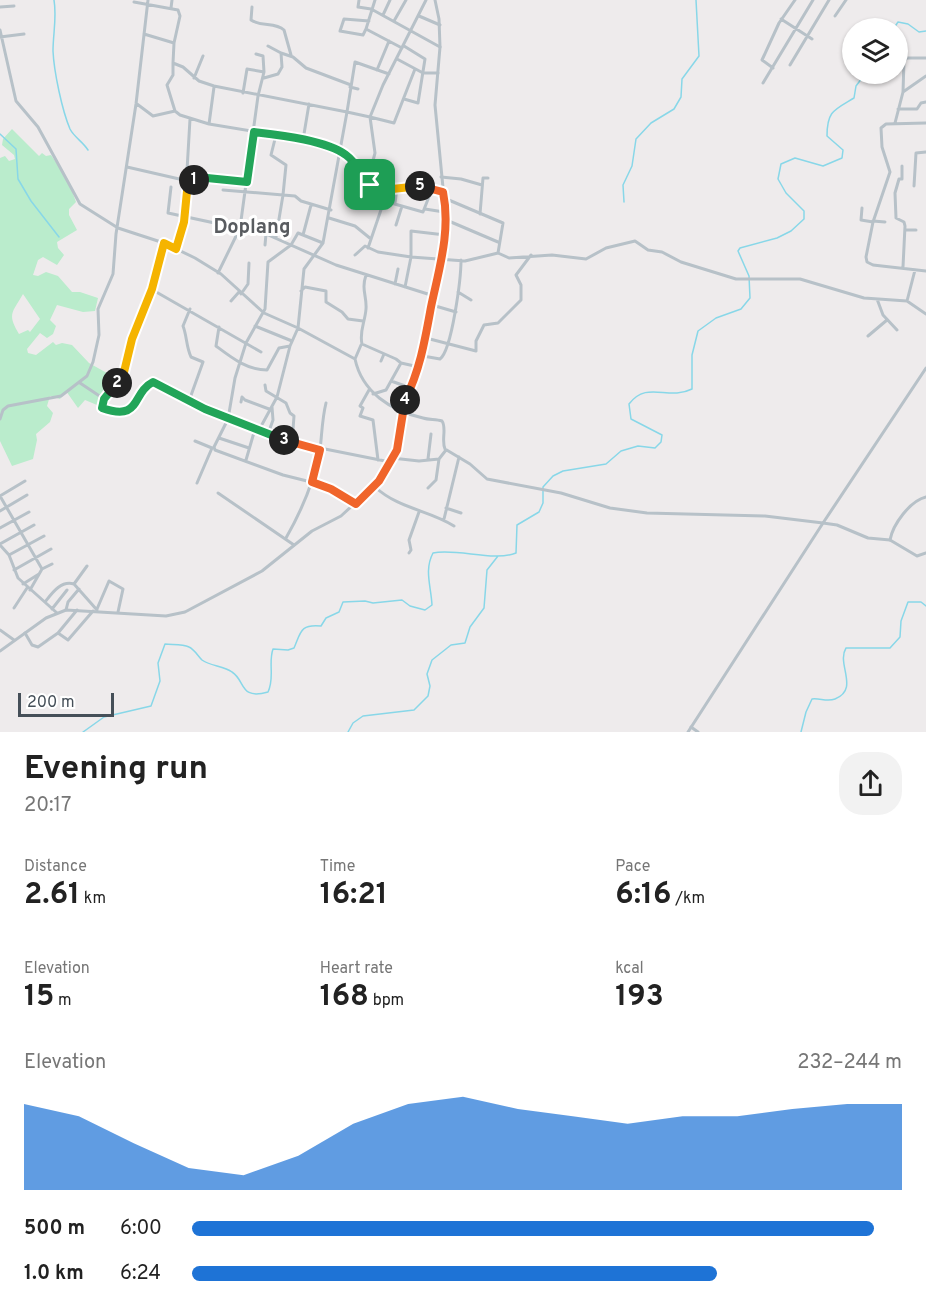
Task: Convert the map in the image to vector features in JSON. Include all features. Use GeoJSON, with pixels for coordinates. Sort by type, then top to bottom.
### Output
{"type":"FeatureCollection","features":[{"type":"Feature","properties":{"kind":"street"},"geometry":{"type":"LineString","coordinates":[[171,9],[172,0]]}},
{"type":"Feature","properties":{"kind":"street"},"geometry":{"type":"LineString","coordinates":[[359,0],[358,7],[383,15],[440,47]]}},
{"type":"Feature","properties":{"kind":"street"},"geometry":{"type":"LineString","coordinates":[[369,21],[345,19],[340,31],[363,35],[369,21],[375,0]]}},
{"type":"Feature","properties":{"kind":"street"},"geometry":{"type":"LineString","coordinates":[[383,15],[390,0]]}},
{"type":"Feature","properties":{"kind":"street"},"geometry":{"type":"LineString","coordinates":[[394,21],[406,0]]}},
{"type":"Feature","properties":{"kind":"street"},"geometry":{"type":"LineString","coordinates":[[370,185],[370,172],[375,153],[370,117],[426,0]]}},
{"type":"Feature","properties":{"kind":"street"},"geometry":{"type":"LineString","coordinates":[[0,651],[57,613],[66,610],[166,616],[185,612],[262,571],[294,545],[356,504],[375,486],[399,442],[402,410],[423,356],[445,235],[444,198],[435,105],[440,25],[435,0]]}},
{"type":"Feature","properties":{"kind":"street"},"geometry":{"type":"LineString","coordinates":[[773,68],[762,60],[782,19],[795,0]]}},
{"type":"Feature","properties":{"kind":"street"},"geometry":{"type":"LineString","coordinates":[[764,83],[813,0]]}},
{"type":"Feature","properties":{"kind":"street"},"geometry":{"type":"LineString","coordinates":[[835,16],[846,0]]}},
{"type":"Feature","properties":{"kind":"street"},"geometry":{"type":"LineString","coordinates":[[790,65],[827,1]]}},
{"type":"Feature","properties":{"kind":"street"},"geometry":{"type":"LineString","coordinates":[[134,2],[147,2],[179,12],[174,43],[173,75],[167,85],[175,111]]}},
{"type":"Feature","properties":{"kind":"street"},"geometry":{"type":"LineString","coordinates":[[0,419],[3,410],[8,406],[58,397],[87,376],[93,362],[99,335],[98,309],[113,274],[147,2]]}},
{"type":"Feature","properties":{"kind":"street"},"geometry":{"type":"LineString","coordinates":[[0,7],[14,6]]}},
{"type":"Feature","properties":{"kind":"street"},"geometry":{"type":"LineString","coordinates":[[252,7],[251,20],[258,24],[278,26],[284,30],[292,56]]}},
{"type":"Feature","properties":{"kind":"street"},"geometry":{"type":"LineString","coordinates":[[419,16],[440,25]]}},
{"type":"Feature","properties":{"kind":"street"},"geometry":{"type":"LineString","coordinates":[[782,19],[812,39]]}},
{"type":"Feature","properties":{"kind":"street"},"geometry":{"type":"LineString","coordinates":[[366,29],[424,57],[418,104],[404,99]]}},
{"type":"Feature","properties":{"kind":"street"},"geometry":{"type":"LineString","coordinates":[[0,30],[16,101],[38,127],[80,204],[117,228],[176,249],[218,273],[264,313],[298,328],[355,359]]}},
{"type":"Feature","properties":{"kind":"street"},"geometry":{"type":"LineString","coordinates":[[1,37],[24,34]]}},
{"type":"Feature","properties":{"kind":"street"},"geometry":{"type":"LineString","coordinates":[[144,34],[174,43]]}},
{"type":"Feature","properties":{"kind":"street"},"geometry":{"type":"LineString","coordinates":[[377,70],[389,41]]}},
{"type":"Feature","properties":{"kind":"street"},"geometry":{"type":"LineString","coordinates":[[268,46],[292,56],[306,68],[358,89]]}},
{"type":"Feature","properties":{"kind":"street"},"geometry":{"type":"LineString","coordinates":[[263,78],[281,72],[281,53]]}},
{"type":"Feature","properties":{"kind":"street"},"geometry":{"type":"LineString","coordinates":[[218,273],[240,228],[258,96],[264,72],[264,59],[256,54]]}},
{"type":"Feature","properties":{"kind":"street"},"geometry":{"type":"LineString","coordinates":[[194,78],[203,56]]}},
{"type":"Feature","properties":{"kind":"street"},"geometry":{"type":"LineString","coordinates":[[895,123],[903,92],[904,60],[926,58]]}},
{"type":"Feature","properties":{"kind":"street"},"geometry":{"type":"LineString","coordinates":[[397,59],[423,73],[438,73]]}},
{"type":"Feature","properties":{"kind":"street"},"geometry":{"type":"LineString","coordinates":[[246,460],[257,429],[277,397],[290,346],[298,328],[304,269],[323,243],[331,210],[355,62],[389,74]]}},
{"type":"Feature","properties":{"kind":"street"},"geometry":{"type":"LineString","coordinates":[[173,63],[185,68],[194,78],[214,86],[394,123],[415,69]]}},
{"type":"Feature","properties":{"kind":"street"},"geometry":{"type":"LineString","coordinates":[[243,93],[247,69],[264,72]]}},
{"type":"Feature","properties":{"kind":"street"},"geometry":{"type":"LineString","coordinates":[[903,92],[926,76]]}},
{"type":"Feature","properties":{"kind":"street"},"geometry":{"type":"LineString","coordinates":[[209,124],[214,86]]}},
{"type":"Feature","properties":{"kind":"street"},"geometry":{"type":"LineString","coordinates":[[898,109],[917,109],[921,103],[926,102]]}},
{"type":"Feature","properties":{"kind":"street"},"geometry":{"type":"LineString","coordinates":[[136,104],[153,116],[175,111],[190,119],[209,124],[303,140],[339,151],[349,158],[370,185],[378,190],[416,186],[443,192]]}},
{"type":"Feature","properties":{"kind":"street"},"geometry":{"type":"LineString","coordinates":[[303,140],[309,104]]}},
{"type":"Feature","properties":{"kind":"street"},"geometry":{"type":"LineString","coordinates":[[176,249],[184,217],[188,181],[190,119]]}},
{"type":"Feature","properties":{"kind":"street"},"geometry":{"type":"LineString","coordinates":[[926,123],[884,124],[880,131],[882,147],[889,168],[888,178],[873,221],[866,257],[867,262],[873,265],[926,271]]}},
{"type":"Feature","properties":{"kind":"street"},"geometry":{"type":"LineString","coordinates":[[276,135],[271,155],[286,165],[284,195],[276,237]]}},
{"type":"Feature","properties":{"kind":"street"},"geometry":{"type":"LineString","coordinates":[[914,186],[916,153],[926,152]]}},
{"type":"Feature","properties":{"kind":"street"},"geometry":{"type":"LineString","coordinates":[[888,178],[902,179],[902,166]]}},
{"type":"Feature","properties":{"kind":"street"},"geometry":{"type":"LineString","coordinates":[[127,167],[188,181],[207,178],[247,182]]}},
{"type":"Feature","properties":{"kind":"street"},"geometry":{"type":"LineString","coordinates":[[441,177],[461,179],[482,185]]}},
{"type":"Feature","properties":{"kind":"street"},"geometry":{"type":"LineString","coordinates":[[480,214],[482,185],[484,178],[488,178]]}},
{"type":"Feature","properties":{"kind":"street"},"geometry":{"type":"LineString","coordinates":[[898,179],[895,193],[895,216],[904,222],[903,267]]}},
{"type":"Feature","properties":{"kind":"street"},"geometry":{"type":"LineString","coordinates":[[171,187],[167,213],[276,237],[314,255],[366,275],[434,296]]}},
{"type":"Feature","properties":{"kind":"street"},"geometry":{"type":"LineString","coordinates":[[395,203],[397,188]]}},
{"type":"Feature","properties":{"kind":"street"},"geometry":{"type":"LineString","coordinates":[[425,209],[432,189]]}},
{"type":"Feature","properties":{"kind":"street"},"geometry":{"type":"LineString","coordinates":[[223,190],[295,196],[301,201],[331,210]]}},
{"type":"Feature","properties":{"kind":"street"},"geometry":{"type":"LineString","coordinates":[[444,198],[503,223],[498,242],[498,253]]}},
{"type":"Feature","properties":{"kind":"street"},"geometry":{"type":"LineString","coordinates":[[368,248],[383,201],[423,212],[425,209],[444,212]]}},
{"type":"Feature","properties":{"kind":"street"},"geometry":{"type":"LineString","coordinates":[[303,235],[311,204]]}},
{"type":"Feature","properties":{"kind":"street"},"geometry":{"type":"LineString","coordinates":[[396,225],[402,206]]}},
{"type":"Feature","properties":{"kind":"street"},"geometry":{"type":"LineString","coordinates":[[862,208],[861,220],[885,222]]}},
{"type":"Feature","properties":{"kind":"street"},"geometry":{"type":"LineString","coordinates":[[329,218],[355,226],[371,239]]}},
{"type":"Feature","properties":{"kind":"street"},"geometry":{"type":"LineString","coordinates":[[444,219],[498,242]]}},
{"type":"Feature","properties":{"kind":"street"},"geometry":{"type":"LineString","coordinates":[[905,230],[916,230]]}},
{"type":"Feature","properties":{"kind":"street"},"geometry":{"type":"LineString","coordinates":[[405,287],[411,257],[412,231],[445,235]]}},
{"type":"Feature","properties":{"kind":"street"},"geometry":{"type":"LineString","coordinates":[[265,245],[266,234]]}},
{"type":"Feature","properties":{"kind":"street"},"geometry":{"type":"LineString","coordinates":[[197,483],[228,419],[239,362],[246,344],[264,313],[268,262],[291,244],[296,234],[323,243]]}},
{"type":"Feature","properties":{"kind":"street"},"geometry":{"type":"LineString","coordinates":[[355,255],[362,247],[411,257],[461,260],[473,260],[498,253],[509,258],[531,255],[586,259],[606,248],[635,241],[648,250],[662,252],[681,262],[718,275],[747,280],[800,279],[877,299],[907,301],[926,314]]}},
{"type":"Feature","properties":{"kind":"street"},"geometry":{"type":"LineString","coordinates":[[164,243],[152,289],[132,339],[124,372],[104,399],[102,408],[122,412],[136,402],[153,382],[228,419],[292,443],[390,462]]}},
{"type":"Feature","properties":{"kind":"street"},"geometry":{"type":"LineString","coordinates":[[425,338],[476,351],[476,341],[484,325],[498,323],[521,300],[521,285],[516,275],[531,255]]}},
{"type":"Feature","properties":{"kind":"street"},"geometry":{"type":"LineString","coordinates":[[423,356],[443,358],[456,312],[461,260]]}},
{"type":"Feature","properties":{"kind":"street"},"geometry":{"type":"LineString","coordinates":[[231,301],[248,284],[249,263]]}},
{"type":"Feature","properties":{"kind":"street"},"geometry":{"type":"LineString","coordinates":[[394,284],[398,269]]}},
{"type":"Feature","properties":{"kind":"street"},"geometry":{"type":"LineString","coordinates":[[907,301],[915,270]]}},
{"type":"Feature","properties":{"kind":"street"},"geometry":{"type":"LineString","coordinates":[[366,275],[362,289],[366,307],[360,336],[362,344],[355,359],[358,373],[369,390],[382,402],[422,418],[444,422],[442,439],[446,450],[487,479],[546,489],[603,506],[647,513],[765,516],[837,525],[868,538],[890,540],[917,556],[926,553]]}},
{"type":"Feature","properties":{"kind":"street"},"geometry":{"type":"LineString","coordinates":[[301,291],[305,287],[326,291],[326,302],[342,312],[348,320],[363,321]]}},
{"type":"Feature","properties":{"kind":"street"},"geometry":{"type":"LineString","coordinates":[[152,289],[261,352]]}},
{"type":"Feature","properties":{"kind":"street"},"geometry":{"type":"LineString","coordinates":[[458,292],[471,300]]}},
{"type":"Feature","properties":{"kind":"street"},"geometry":{"type":"LineString","coordinates":[[877,299],[886,320],[897,330]]}},
{"type":"Feature","properties":{"kind":"street"},"geometry":{"type":"LineString","coordinates":[[432,305],[456,312]]}},
{"type":"Feature","properties":{"kind":"street"},"geometry":{"type":"LineString","coordinates":[[189,401],[203,362],[191,357],[186,345],[187,334],[183,326],[190,309]]}},
{"type":"Feature","properties":{"kind":"street"},"geometry":{"type":"LineString","coordinates":[[868,336],[886,320]]}},
{"type":"Feature","properties":{"kind":"street"},"geometry":{"type":"LineString","coordinates":[[255,326],[292,341]]}},
{"type":"Feature","properties":{"kind":"street"},"geometry":{"type":"LineString","coordinates":[[219,327],[216,346],[253,369],[266,371],[279,348],[290,346]]}},
{"type":"Feature","properties":{"kind":"street"},"geometry":{"type":"LineString","coordinates":[[362,344],[396,358],[400,363],[419,367]]}},
{"type":"Feature","properties":{"kind":"street"},"geometry":{"type":"LineString","coordinates":[[381,361],[384,354]]}},
{"type":"Feature","properties":{"kind":"street"},"geometry":{"type":"LineString","coordinates":[[373,394],[386,390],[400,363]]}},
{"type":"Feature","properties":{"kind":"street"},"geometry":{"type":"LineString","coordinates":[[688,732],[926,368]]}},
{"type":"Feature","properties":{"kind":"street"},"geometry":{"type":"LineString","coordinates":[[391,381],[411,388]]}},
{"type":"Feature","properties":{"kind":"street"},"geometry":{"type":"LineString","coordinates":[[80,383],[104,399]]}},
{"type":"Feature","properties":{"kind":"street"},"geometry":{"type":"LineString","coordinates":[[265,385],[266,391],[286,403],[290,413],[294,416],[292,443]]}},
{"type":"Feature","properties":{"kind":"street"},"geometry":{"type":"LineString","coordinates":[[369,390],[360,406],[363,408],[360,416],[373,420],[378,460]]}},
{"type":"Feature","properties":{"kind":"street"},"geometry":{"type":"LineString","coordinates":[[231,398],[241,402],[242,397],[269,409]]}},
{"type":"Feature","properties":{"kind":"street"},"geometry":{"type":"LineString","coordinates":[[286,538],[301,511],[312,482],[320,450],[326,403]]}},
{"type":"Feature","properties":{"kind":"street"},"geometry":{"type":"LineString","coordinates":[[268,434],[273,420],[272,405]]}},
{"type":"Feature","properties":{"kind":"street"},"geometry":{"type":"LineString","coordinates":[[428,460],[431,434]]}},
{"type":"Feature","properties":{"kind":"street"},"geometry":{"type":"LineString","coordinates":[[219,438],[249,448]]}},
{"type":"Feature","properties":{"kind":"street"},"geometry":{"type":"LineString","coordinates":[[195,441],[283,475],[331,489],[356,504]]}},
{"type":"Feature","properties":{"kind":"street"},"geometry":{"type":"LineString","coordinates":[[428,488],[436,480],[439,459],[446,450]]}},
{"type":"Feature","properties":{"kind":"street"},"geometry":{"type":"LineString","coordinates":[[392,458],[439,459]]}},
{"type":"Feature","properties":{"kind":"street"},"geometry":{"type":"LineString","coordinates":[[444,519],[459,458]]}},
{"type":"Feature","properties":{"kind":"street"},"geometry":{"type":"LineString","coordinates":[[25,481],[0,496],[42,571]]}},
{"type":"Feature","properties":{"kind":"street"},"geometry":{"type":"LineString","coordinates":[[375,486],[393,499],[419,512],[444,519],[454,526]]}},
{"type":"Feature","properties":{"kind":"street"},"geometry":{"type":"LineString","coordinates":[[218,493],[294,545]]}},
{"type":"Feature","properties":{"kind":"street"},"geometry":{"type":"LineString","coordinates":[[0,512],[27,495]]}},
{"type":"Feature","properties":{"kind":"street"},"geometry":{"type":"LineString","coordinates":[[890,540],[893,530],[904,515],[926,498]]}},
{"type":"Feature","properties":{"kind":"street"},"geometry":{"type":"LineString","coordinates":[[446,508],[461,513]]}},
{"type":"Feature","properties":{"kind":"street"},"geometry":{"type":"LineString","coordinates":[[0,528],[29,512]]}},
{"type":"Feature","properties":{"kind":"street"},"geometry":{"type":"LineString","coordinates":[[409,553],[410,538],[419,512]]}},
{"type":"Feature","properties":{"kind":"street"},"geometry":{"type":"LineString","coordinates":[[34,525],[0,544],[9,555],[14,570],[23,584],[57,613]]}},
{"type":"Feature","properties":{"kind":"street"},"geometry":{"type":"LineString","coordinates":[[9,555],[44,536]]}},
{"type":"Feature","properties":{"kind":"street"},"geometry":{"type":"LineString","coordinates":[[14,570],[51,549]]}},
{"type":"Feature","properties":{"kind":"street"},"geometry":{"type":"LineString","coordinates":[[23,584],[52,564]]}},
{"type":"Feature","properties":{"kind":"street"},"geometry":{"type":"LineString","coordinates":[[74,584],[87,566]]}},
{"type":"Feature","properties":{"kind":"street"},"geometry":{"type":"LineString","coordinates":[[14,608],[42,571]]}},
{"type":"Feature","properties":{"kind":"street"},"geometry":{"type":"LineString","coordinates":[[58,633],[68,640],[96,610],[110,581],[123,589],[118,612]]}},
{"type":"Feature","properties":{"kind":"street"},"geometry":{"type":"LineString","coordinates":[[45,602],[67,582],[74,584],[96,610]]}},
{"type":"Feature","properties":{"kind":"street"},"geometry":{"type":"LineString","coordinates":[[66,610],[68,602],[79,589]]}},
{"type":"Feature","properties":{"kind":"street"},"geometry":{"type":"LineString","coordinates":[[52,609],[68,590]]}},
{"type":"Feature","properties":{"kind":"street"},"geometry":{"type":"LineString","coordinates":[[25,633],[35,647],[58,633],[78,609]]}},
{"type":"Feature","properties":{"kind":"street"},"geometry":{"type":"LineString","coordinates":[[0,630],[14,640]]}},
{"type":"Feature","properties":{"kind":"street"},"geometry":{"type":"LineString","coordinates":[[691,728],[698,732]]}},
{"type":"Feature","properties":{"kind":"green space"},"geometry":{"type":"Polygon","coordinates":[[[12,129],[39,156],[42,153],[46,156],[51,155],[68,180],[76,202],[69,209],[69,215],[77,230],[57,242],[58,248],[64,255],[57,265],[43,257],[38,260],[33,275],[38,276],[46,272],[58,276],[72,292],[98,298],[95,311],[83,312],[57,305],[50,320],[56,326],[53,334],[47,338],[40,333],[27,349],[28,353],[36,355],[53,342],[56,345],[62,343],[72,345],[89,363],[114,377],[97,405],[85,400],[78,408],[66,391],[60,399],[50,396],[47,406],[53,413],[50,422],[36,434],[33,459],[12,466],[0,441],[0,158],[5,156],[9,161],[15,159],[14,155],[2,145],[3,139],[12,129]],[[23,294],[12,314],[19,334],[28,330],[30,332],[40,319],[23,294]]]}},
{"type":"Feature","properties":{"kind":"waterway"},"geometry":{"type":"LineString","coordinates":[[54,0],[53,51],[59,91],[70,129],[88,150]]}},
{"type":"Feature","properties":{"kind":"waterway"},"geometry":{"type":"LineString","coordinates":[[624,202],[623,185],[632,166],[636,139],[651,123],[674,109],[681,97],[682,79],[699,56],[696,0]]}},
{"type":"Feature","properties":{"kind":"waterway"},"geometry":{"type":"LineString","coordinates":[[908,24],[919,32],[926,31]]}},
{"type":"Feature","properties":{"kind":"waterway"},"geometry":{"type":"LineString","coordinates":[[83,732],[104,717],[151,706],[160,681],[158,663],[165,644],[191,648],[205,662],[232,672],[244,688],[252,694],[268,692],[273,649],[294,648],[302,630],[309,626],[321,626],[326,618],[339,612],[343,602],[373,603],[402,600],[410,606],[425,610],[432,605],[428,572],[433,553],[453,552],[486,556],[516,553],[517,525],[539,512],[543,503],[543,487],[553,476],[563,471],[606,464],[621,451],[638,446],[655,448],[661,442],[662,435],[631,419],[629,404],[643,393],[675,393],[692,389],[692,355],[698,331],[716,318],[741,309],[750,298],[749,276],[738,251],[740,248],[777,238],[791,231],[804,219],[804,211],[786,193],[778,179],[781,164],[795,158],[823,166],[842,158],[843,150],[827,136],[828,121],[833,112],[854,98],[858,84]]}},
{"type":"Feature","properties":{"kind":"waterway"},"geometry":{"type":"LineString","coordinates":[[0,134],[16,149],[18,179],[31,201],[59,237]]}},
{"type":"Feature","properties":{"kind":"waterway"},"geometry":{"type":"LineString","coordinates":[[348,732],[353,723],[363,716],[414,710],[428,696],[430,686],[427,674],[432,660],[451,645],[465,643],[470,627],[484,608],[487,570],[498,556]]}},
{"type":"Feature","properties":{"kind":"waterway"},"geometry":{"type":"LineString","coordinates":[[801,732],[812,699],[835,699],[846,689],[844,661],[846,648],[890,648],[900,637],[901,621],[908,602],[921,602],[926,606]]}},
{"type":"Feature","properties":{"kind":"district","name":"Doplang"},"geometry":{"type":"Point","coordinates":[252,228]}},
{"type":"Feature","properties":{"kind":"route"},"geometry":{"type":"LineString","coordinates":[[254,132],[295,138],[339,151],[349,158],[370,185],[378,190],[420,186],[443,192],[445,235],[423,356],[403,406],[397,450],[379,481],[356,504],[331,489],[312,482],[320,450],[285,441],[228,419],[153,382],[127,410],[118,413],[102,408],[104,399],[124,372],[138,321],[152,289],[164,243],[176,249],[184,222],[188,181],[207,178],[247,182],[254,132]]}}]}
